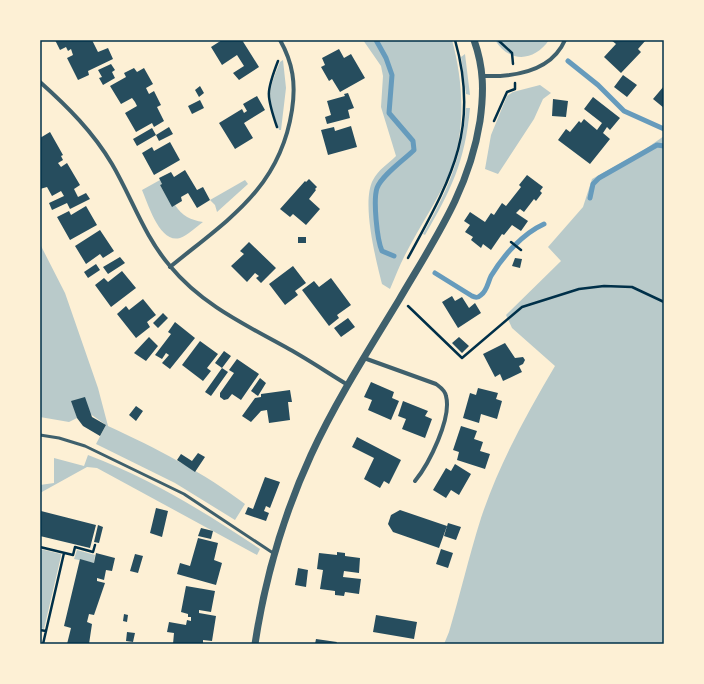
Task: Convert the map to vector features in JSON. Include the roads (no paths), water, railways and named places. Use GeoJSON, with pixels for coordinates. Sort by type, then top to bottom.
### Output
{"type":"FeatureCollection","features":[{"type":"Feature","properties":{"kind":"street"},"geometry":{"type":"LineString","coordinates":[[170,267],[253,196],[268,177],[282,152],[289,128],[294,84],[293,71],[280,40]]}},
{"type":"Feature","properties":{"kind":"street"},"geometry":{"type":"LineString","coordinates":[[255,644],[273,553],[284,519],[311,455],[348,385],[450,214],[464,183],[477,137],[484,97],[483,76],[474,40]]}},
{"type":"Feature","properties":{"kind":"street"},"geometry":{"type":"LineString","coordinates":[[483,76],[514,75],[540,67],[552,59],[562,47],[565,40]]}},
{"type":"Feature","properties":{"kind":"street"},"geometry":{"type":"LineString","coordinates":[[40,82],[63,103],[101,145],[124,185],[145,229],[170,267],[188,286],[209,304],[348,385]]}},
{"type":"Feature","properties":{"kind":"street"},"geometry":{"type":"LineString","coordinates":[[364,358],[436,384],[446,395],[445,416],[436,446],[424,470],[415,481]]}},
{"type":"Feature","properties":{"kind":"lane"},"geometry":{"type":"LineString","coordinates":[[40,435],[59,438],[84,446],[184,494],[273,553]]}},
{"type":"Feature","properties":{"kind":"waterway"},"geometry":{"type":"LineString","coordinates":[[376,40],[386,58],[392,75],[389,113],[413,141],[414,150],[383,178],[377,188],[375,201],[380,246],[382,251],[394,256]]}},
{"type":"Feature","properties":{"kind":"waterway"},"geometry":{"type":"LineString","coordinates":[[568,61],[598,85],[624,111],[664,129]]}},
{"type":"Feature","properties":{"kind":"waterway"},"geometry":{"type":"LineString","coordinates":[[590,198],[593,184],[599,178],[657,145],[664,146]]}},
{"type":"Feature","properties":{"kind":"waterway"},"geometry":{"type":"LineString","coordinates":[[435,273],[472,296],[478,297],[485,291],[491,276],[507,253],[528,234],[544,224]]}}]}
